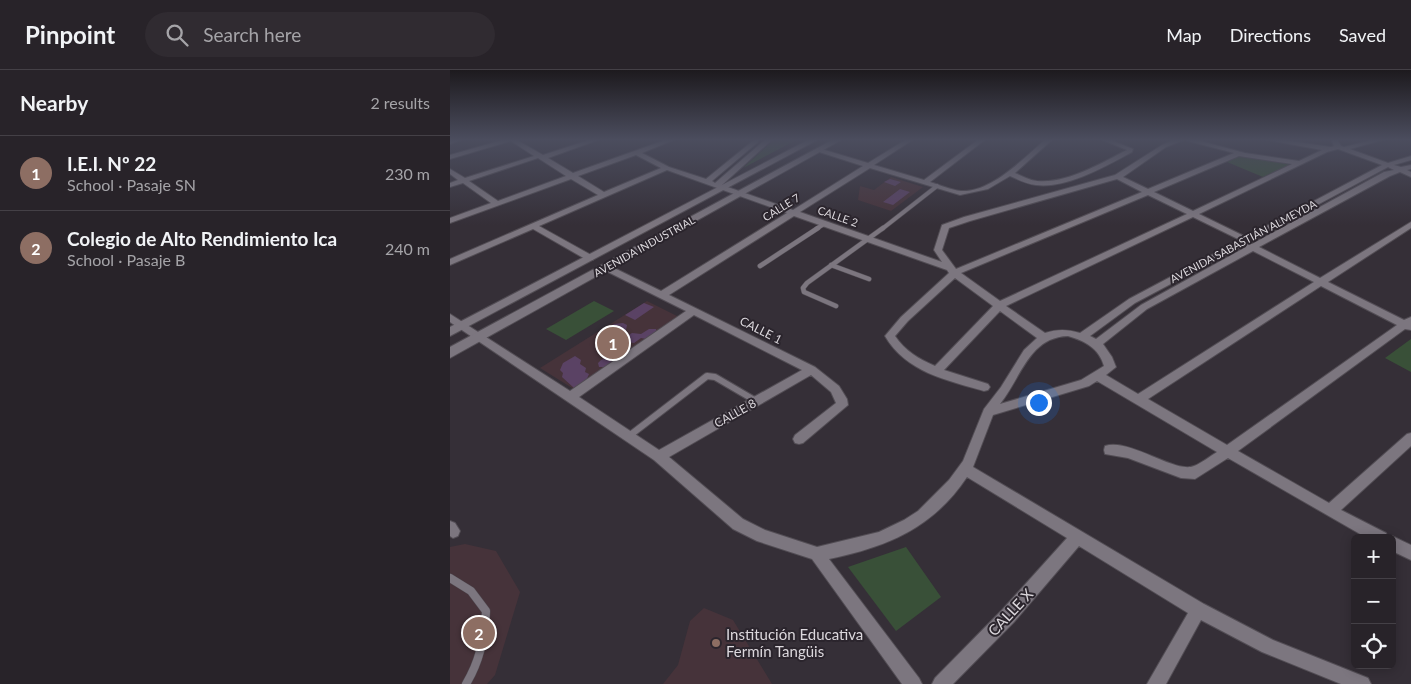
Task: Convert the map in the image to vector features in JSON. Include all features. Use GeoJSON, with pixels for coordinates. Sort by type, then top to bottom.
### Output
{"type":"FeatureCollection","features":[{"type":"Feature","properties":{"kind":"street"},"geometry":{"type":"LineString","coordinates":[[450,185],[505,168]]}},
{"type":"Feature","properties":{"kind":"street"},"geometry":{"type":"LineString","coordinates":[[558,168],[603,195]]}},
{"type":"Feature","properties":{"kind":"street"},"geometry":{"type":"LineString","coordinates":[[450,221],[594,168]]}},
{"type":"Feature","properties":{"kind":"street"},"geometry":{"type":"LineString","coordinates":[[450,262],[667,168]]}},
{"type":"Feature","properties":{"kind":"street","name":"CALLE 2"},"geometry":{"type":"LineString","coordinates":[[667,168],[952,270]]}},
{"type":"Feature","properties":{"kind":"street"},"geometry":{"type":"LineString","coordinates":[[707,182],[724,168]]}},
{"type":"Feature","properties":{"kind":"street"},"geometry":{"type":"LineString","coordinates":[[720,186],[735,168]]}},
{"type":"Feature","properties":{"kind":"street","name":"AVENIDA INDUSTRIAL"},"geometry":{"type":"LineString","coordinates":[[450,353],[471,331],[590,258],[720,186],[757,168]]}},
{"type":"Feature","properties":{"kind":"street","name":"AVENIDA INDUSTRIAL"},"geometry":{"type":"LineString","coordinates":[[450,332],[471,331],[605,267],[786,168]]}},
{"type":"Feature","properties":{"kind":"street","name":"CALLE 7"},"geometry":{"type":"LineString","coordinates":[[662,295],[865,168]]}},
{"type":"Feature","properties":{"kind":"street"},"geometry":{"type":"LineString","coordinates":[[873,168],[960,193],[968,193],[983,188],[1015,168]]}},
{"type":"Feature","properties":{"kind":"street"},"geometry":{"type":"LineString","coordinates":[[924,183],[945,168]]}},
{"type":"Feature","properties":{"kind":"street"},"geometry":{"type":"LineString","coordinates":[[1009,173],[1036,183],[1048,183],[1089,172],[1097,168]]}},
{"type":"Feature","properties":{"kind":"street"},"geometry":{"type":"LineString","coordinates":[[1043,337],[952,270],[938,250],[945,227],[966,219],[1118,178],[1133,168]]}},
{"type":"Feature","properties":{"kind":"street"},"geometry":{"type":"LineString","coordinates":[[984,387],[937,371],[904,355],[893,344],[890,336],[897,326],[940,288],[952,270],[1205,168]]}},
{"type":"Feature","properties":{"kind":"street"},"geometry":{"type":"LineString","coordinates":[[937,371],[1000,305],[1290,168]]}},
{"type":"Feature","properties":{"kind":"street","name":"AVENIDA SABASTIÁN ALMEYDA"},"geometry":{"type":"LineString","coordinates":[[1096,344],[1144,306],[1247,243],[1382,168]]}},
{"type":"Feature","properties":{"kind":"street"},"geometry":{"type":"LineString","coordinates":[[1395,168],[1411,175]]}},
{"type":"Feature","properties":{"kind":"street","name":"AVENIDA SABASTIÁN ALMEYDA"},"geometry":{"type":"LineString","coordinates":[[1082,336],[1132,301],[1247,243],[1404,168]]}},
{"type":"Feature","properties":{"kind":"street"},"geometry":{"type":"LineString","coordinates":[[450,171],[497,204]]}},
{"type":"Feature","properties":{"kind":"street"},"geometry":{"type":"LineString","coordinates":[[1110,450],[1129,453],[1181,472],[1195,473],[1228,452],[1409,324],[1118,178]]}},
{"type":"Feature","properties":{"kind":"street"},"geometry":{"type":"LineString","coordinates":[[1139,399],[1411,224]]}},
{"type":"Feature","properties":{"kind":"street"},"geometry":{"type":"LineString","coordinates":[[533,226],[590,258]]}},
{"type":"Feature","properties":{"kind":"street","name":"CALLE 1"},"geometry":{"type":"LineString","coordinates":[[605,267],[749,337],[811,370],[834,387],[842,399],[842,405],[799,439]]}},
{"type":"Feature","properties":{"kind":"street"},"geometry":{"type":"LineString","coordinates":[[570,396],[693,311]]}},
{"type":"Feature","properties":{"kind":"street"},"geometry":{"type":"LineString","coordinates":[[450,317],[658,456],[738,524],[762,536],[817,554],[879,540],[915,523],[934,506],[965,469],[988,412],[1007,386],[1032,345],[1043,337],[1055,334],[1082,336],[1096,344],[1108,357],[1110,367],[1085,383],[988,412]]}},
{"type":"Feature","properties":{"kind":"street","name":"CALLE 8"},"geometry":{"type":"LineString","coordinates":[[658,456],[811,370]]}},
{"type":"Feature","properties":{"kind":"street"},"geometry":{"type":"LineString","coordinates":[[1098,376],[1330,511],[1373,534]]}},
{"type":"Feature","properties":{"kind":"street"},"geometry":{"type":"LineString","coordinates":[[1007,386],[1024,402]]}},
{"type":"Feature","properties":{"kind":"street"},"geometry":{"type":"LineString","coordinates":[[1330,511],[1411,438]]}},
{"type":"Feature","properties":{"kind":"street"},"geometry":{"type":"LineString","coordinates":[[965,469],[1198,610],[1268,646],[1362,684]]}},
{"type":"Feature","properties":{"kind":"street","name":"CALLE X"},"geometry":{"type":"LineString","coordinates":[[941,684],[1008,616],[1077,537]]}},
{"type":"Feature","properties":{"kind":"street"},"geometry":{"type":"LineString","coordinates":[[1396,546],[1411,553]]}},
{"type":"Feature","properties":{"kind":"street"},"geometry":{"type":"LineString","coordinates":[[817,554],[913,684]]}},
{"type":"Feature","properties":{"kind":"street"},"geometry":{"type":"LineString","coordinates":[[1156,684],[1198,610]]}},
{"type":"Feature","properties":{"kind":"lane"},"geometry":{"type":"LineString","coordinates":[[836,306],[804,292],[803,288],[807,282],[869,239],[937,186]]}},
{"type":"Feature","properties":{"kind":"lane"},"geometry":{"type":"LineString","coordinates":[[760,266],[824,224]]}},
{"type":"Feature","properties":{"kind":"lane"},"geometry":{"type":"LineString","coordinates":[[831,265],[869,279]]}},
{"type":"Feature","properties":{"kind":"lane"},"geometry":{"type":"LineString","coordinates":[[629,436],[707,376],[715,377],[756,401]]}},
{"type":"Feature","properties":{"kind":"lane"},"geometry":{"type":"LineString","coordinates":[[450,578],[471,591],[486,611],[485,637],[477,667],[466,684]]}},
{"type":"Feature","properties":{"kind":"shaded area"},"geometry":{"type":"Polygon","coordinates":[[[891,177],[923,187],[891,211],[858,200],[860,186],[874,190],[891,177]]]}},
{"type":"Feature","properties":{"kind":"shaded area"},"geometry":{"type":"Polygon","coordinates":[[[647,301],[683,319],[577,391],[540,368],[647,301]]]}},
{"type":"Feature","properties":{"kind":"shaded area"},"geometry":{"type":"Polygon","coordinates":[[[465,544],[496,551],[520,592],[495,675],[487,684],[450,684],[450,547],[465,544]]]}},
{"type":"Feature","properties":{"kind":"shaded area","name":"Institución Educativa Fermín Tangüis"},"geometry":{"type":"Polygon","coordinates":[[[704,608],[733,620],[772,684],[663,684],[678,665],[690,621],[704,608]]]}},
{"type":"Feature","properties":{"kind":"green space"},"geometry":{"type":"Polygon","coordinates":[[[1241,168],[1283,168],[1263,177],[1241,168]]]}},
{"type":"Feature","properties":{"kind":"green space"},"geometry":{"type":"Polygon","coordinates":[[[594,301],[614,311],[566,340],[546,329],[594,301]]]}},
{"type":"Feature","properties":{"kind":"green space"},"geometry":{"type":"Polygon","coordinates":[[[1411,339],[1411,372],[1385,358],[1411,339]]]}},
{"type":"Feature","properties":{"kind":"green space"},"geometry":{"type":"Polygon","coordinates":[[[906,547],[941,597],[896,631],[848,567],[906,547]]]}},
{"type":"Feature","properties":{"kind":"building"},"geometry":{"type":"Polygon","coordinates":[[[890,179],[901,182],[895,186],[884,182],[890,179]]]}},
{"type":"Feature","properties":{"kind":"building"},"geometry":{"type":"Polygon","coordinates":[[[900,189],[910,192],[893,205],[883,202],[900,189]]]}},
{"type":"Feature","properties":{"kind":"building"},"geometry":{"type":"Polygon","coordinates":[[[644,303],[654,307],[635,320],[625,315],[644,303]]]}},
{"type":"Feature","properties":{"kind":"building"},"geometry":{"type":"Polygon","coordinates":[[[623,323],[627,325],[626,330],[604,340],[599,337],[614,324],[623,323]]]}},
{"type":"Feature","properties":{"kind":"building"},"geometry":{"type":"Polygon","coordinates":[[[649,329],[656,329],[657,334],[646,339],[641,338],[634,343],[626,342],[625,337],[632,333],[641,334],[649,329]]]}},
{"type":"Feature","properties":{"kind":"building"},"geometry":{"type":"Polygon","coordinates":[[[613,347],[620,347],[622,352],[613,357],[611,360],[613,363],[607,367],[599,367],[598,363],[606,358],[608,352],[613,347]]]}},
{"type":"Feature","properties":{"kind":"building"},"geometry":{"type":"Polygon","coordinates":[[[575,356],[581,360],[580,364],[586,368],[585,372],[589,374],[586,381],[574,388],[562,377],[563,373],[560,370],[563,363],[575,356]]]}},
{"type":"Feature","properties":{"kind":"place","name":"I.E.I. Nº 22"},"geometry":{"type":"Point","coordinates":[613,343]}},
{"type":"Feature","properties":{"kind":"place","name":"Colegio de Alto Rendimiento Ica"},"geometry":{"type":"Point","coordinates":[479,633]}},
{"type":"Feature","properties":{"kind":"place","name":"Institución Educativa Fermín Tangüis"},"geometry":{"type":"Point","coordinates":[716,643]}}]}
